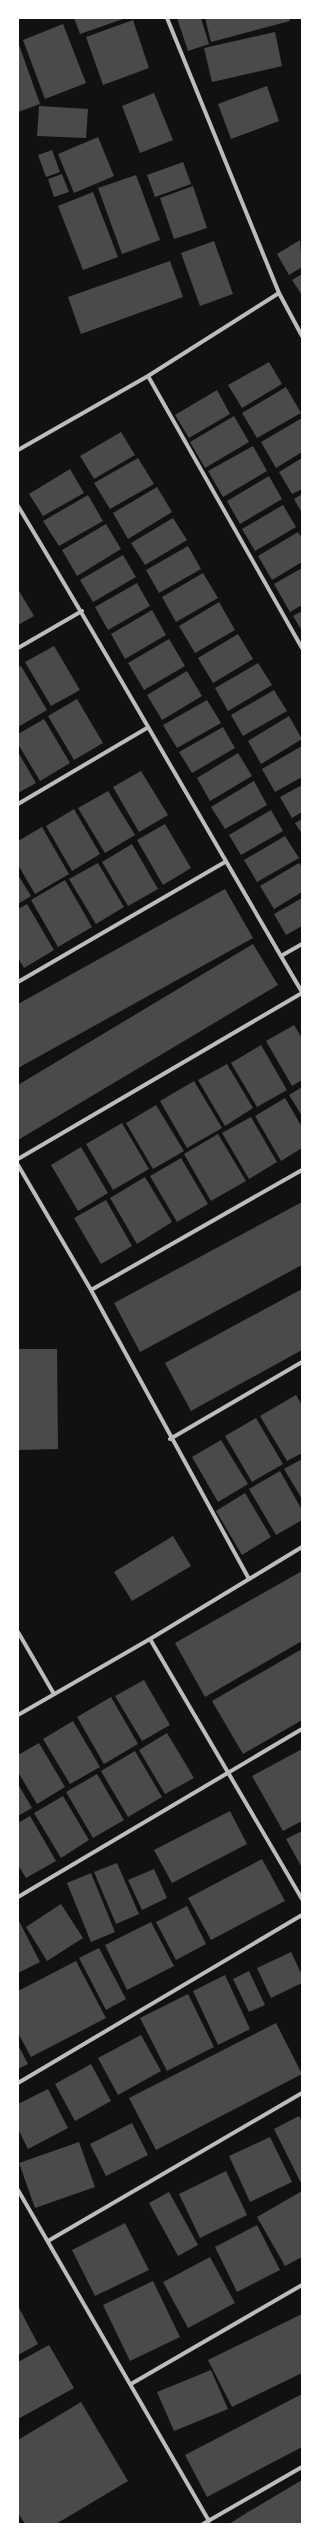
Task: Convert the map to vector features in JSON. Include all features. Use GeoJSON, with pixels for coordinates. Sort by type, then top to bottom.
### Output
{"type":"FeatureCollection","features":[{"type":"Feature","properties":{"kind":"street"},"geometry":{"type":"LineString","coordinates":[[167,18],[279,293],[302,336]]}},
{"type":"Feature","properties":{"kind":"street"},"geometry":{"type":"LineString","coordinates":[[18,450],[148,376],[279,293]]}},
{"type":"Feature","properties":{"kind":"street"},"geometry":{"type":"LineString","coordinates":[[148,376],[302,648]]}},
{"type":"Feature","properties":{"kind":"street"},"geometry":{"type":"LineString","coordinates":[[18,506],[82,611],[147,728],[302,993],[18,1159]]}},
{"type":"Feature","properties":{"kind":"street"},"geometry":{"type":"LineString","coordinates":[[18,648],[82,611]]}},
{"type":"Feature","properties":{"kind":"street"},"geometry":{"type":"LineString","coordinates":[[18,804],[147,728]]}},
{"type":"Feature","properties":{"kind":"street"},"geometry":{"type":"LineString","coordinates":[[18,982],[225,862]]}},
{"type":"Feature","properties":{"kind":"street"},"geometry":{"type":"LineString","coordinates":[[281,956],[302,944]]}},
{"type":"Feature","properties":{"kind":"street"},"geometry":{"type":"LineString","coordinates":[[18,1165],[91,1290],[170,1439],[249,1579]]}},
{"type":"Feature","properties":{"kind":"street"},"geometry":{"type":"LineString","coordinates":[[91,1290],[302,1170]]}},
{"type":"Feature","properties":{"kind":"street"},"geometry":{"type":"LineString","coordinates":[[170,1439],[302,1362]]}},
{"type":"Feature","properties":{"kind":"street"},"geometry":{"type":"LineString","coordinates":[[18,1715],[150,1639],[302,1547]]}},
{"type":"Feature","properties":{"kind":"street"},"geometry":{"type":"LineString","coordinates":[[18,1632],[54,1694]]}},
{"type":"Feature","properties":{"kind":"street"},"geometry":{"type":"LineString","coordinates":[[150,1639],[302,1899]]}},
{"type":"Feature","properties":{"kind":"street"},"geometry":{"type":"LineString","coordinates":[[18,1897],[302,1729]]}},
{"type":"Feature","properties":{"kind":"street"},"geometry":{"type":"LineString","coordinates":[[18,2083],[302,1916]]}},
{"type":"Feature","properties":{"kind":"street"},"geometry":{"type":"LineString","coordinates":[[48,2241],[302,2094]]}},
{"type":"Feature","properties":{"kind":"street"},"geometry":{"type":"LineString","coordinates":[[18,2190],[209,2521]]}},
{"type":"Feature","properties":{"kind":"street"},"geometry":{"type":"LineString","coordinates":[[131,2384],[302,2285]]}},
{"type":"Feature","properties":{"kind":"street"},"geometry":{"type":"LineString","coordinates":[[203,2524],[302,2467]]}},
{"type":"Feature","properties":{"kind":"building"},"geometry":{"type":"Polygon","coordinates":[[[74,18],[126,18],[80,34],[74,18]]]}},
{"type":"Feature","properties":{"kind":"building"},"geometry":{"type":"Polygon","coordinates":[[[177,18],[201,18],[209,44],[188,51],[177,18]]]}},
{"type":"Feature","properties":{"kind":"building"},"geometry":{"type":"Polygon","coordinates":[[[205,18],[289,18],[290,21],[211,42],[205,18]]]}},
{"type":"Feature","properties":{"kind":"building"},"geometry":{"type":"Polygon","coordinates":[[[133,20],[149,68],[103,85],[86,37],[133,20]]]}},
{"type":"Feature","properties":{"kind":"building"},"geometry":{"type":"Polygon","coordinates":[[[63,24],[86,83],[45,99],[23,40],[63,24]]]}},
{"type":"Feature","properties":{"kind":"building"},"geometry":{"type":"Polygon","coordinates":[[[275,32],[282,66],[212,82],[204,48],[275,32]]]}},
{"type":"Feature","properties":{"kind":"building"},"geometry":{"type":"Polygon","coordinates":[[[18,42],[40,104],[18,112],[18,42]]]}},
{"type":"Feature","properties":{"kind":"building"},"geometry":{"type":"Polygon","coordinates":[[[267,86],[279,121],[231,139],[218,104],[267,86]]]}},
{"type":"Feature","properties":{"kind":"building"},"geometry":{"type":"Polygon","coordinates":[[[154,93],[173,140],[140,153],[122,106],[154,93]]]}},
{"type":"Feature","properties":{"kind":"building"},"geometry":{"type":"Polygon","coordinates":[[[39,106],[88,109],[86,138],[37,136],[39,106]]]}},
{"type":"Feature","properties":{"kind":"building"},"geometry":{"type":"Polygon","coordinates":[[[98,137],[114,176],[74,193],[58,154],[98,137]]]}},
{"type":"Feature","properties":{"kind":"building"},"geometry":{"type":"Polygon","coordinates":[[[52,150],[60,172],[46,177],[38,155],[52,150]]]}},
{"type":"Feature","properties":{"kind":"building"},"geometry":{"type":"Polygon","coordinates":[[[183,162],[191,184],[155,197],[147,175],[183,162]]]}},
{"type":"Feature","properties":{"kind":"building"},"geometry":{"type":"Polygon","coordinates":[[[62,174],[69,192],[54,197],[48,179],[62,174]]]}},
{"type":"Feature","properties":{"kind":"building"},"geometry":{"type":"Polygon","coordinates":[[[136,175],[160,240],[122,254],[98,188],[136,175]]]}},
{"type":"Feature","properties":{"kind":"building"},"geometry":{"type":"Polygon","coordinates":[[[193,186],[207,228],[174,239],[160,198],[193,186]]]}},
{"type":"Feature","properties":{"kind":"building"},"geometry":{"type":"Polygon","coordinates":[[[93,192],[118,257],[83,270],[58,206],[93,192]]]}},
{"type":"Feature","properties":{"kind":"building"},"geometry":{"type":"Polygon","coordinates":[[[300,240],[302,267],[289,275],[277,254],[300,240]]]}},
{"type":"Feature","properties":{"kind":"building"},"geometry":{"type":"Polygon","coordinates":[[[214,241],[233,294],[200,306],[181,253],[214,241]]]}},
{"type":"Feature","properties":{"kind":"building"},"geometry":{"type":"Polygon","coordinates":[[[170,261],[183,297],[81,334],[68,297],[170,261]]]}},
{"type":"Feature","properties":{"kind":"building"},"geometry":{"type":"Polygon","coordinates":[[[302,274],[302,295],[292,280],[302,274]]]}},
{"type":"Feature","properties":{"kind":"building"},"geometry":{"type":"Polygon","coordinates":[[[269,362],[282,384],[242,408],[228,385],[269,362]]]}},
{"type":"Feature","properties":{"kind":"building"},"geometry":{"type":"Polygon","coordinates":[[[286,387],[301,413],[257,438],[242,413],[286,387]]]}},
{"type":"Feature","properties":{"kind":"building"},"geometry":{"type":"Polygon","coordinates":[[[217,390],[230,414],[189,438],[175,415],[217,390]]]}},
{"type":"Feature","properties":{"kind":"building"},"geometry":{"type":"Polygon","coordinates":[[[234,416],[249,442],[205,468],[190,442],[234,416]]]}},
{"type":"Feature","properties":{"kind":"building"},"geometry":{"type":"Polygon","coordinates":[[[302,418],[302,452],[276,468],[261,442],[302,418]]]}},
{"type":"Feature","properties":{"kind":"building"},"geometry":{"type":"Polygon","coordinates":[[[121,432],[135,455],[94,479],[80,456],[121,432]]]}},
{"type":"Feature","properties":{"kind":"building"},"geometry":{"type":"Polygon","coordinates":[[[253,446],[267,471],[223,497],[208,471],[253,446]]]}},
{"type":"Feature","properties":{"kind":"building"},"geometry":{"type":"Polygon","coordinates":[[[138,458],[154,484],[110,509],[94,483],[138,458]]]}},
{"type":"Feature","properties":{"kind":"building"},"geometry":{"type":"Polygon","coordinates":[[[302,458],[302,489],[292,494],[279,472],[302,458]]]}},
{"type":"Feature","properties":{"kind":"building"},"geometry":{"type":"Polygon","coordinates":[[[70,469],[84,493],[43,516],[29,494],[70,469]]]}},
{"type":"Feature","properties":{"kind":"building"},"geometry":{"type":"Polygon","coordinates":[[[269,476],[282,499],[240,524],[227,501],[269,476]]]}},
{"type":"Feature","properties":{"kind":"building"},"geometry":{"type":"Polygon","coordinates":[[[157,487],[172,512],[128,539],[113,513],[157,487]]]}},
{"type":"Feature","properties":{"kind":"building"},"geometry":{"type":"Polygon","coordinates":[[[302,494],[302,513],[294,499],[302,494]]]}},
{"type":"Feature","properties":{"kind":"building"},"geometry":{"type":"Polygon","coordinates":[[[88,495],[103,521],[59,546],[43,521],[88,495]]]}},
{"type":"Feature","properties":{"kind":"building"},"geometry":{"type":"Polygon","coordinates":[[[283,505],[296,527],[255,551],[242,529],[283,505]]]}},
{"type":"Feature","properties":{"kind":"building"},"geometry":{"type":"Polygon","coordinates":[[[173,518],[187,540],[145,565],[131,543],[173,518]]]}},
{"type":"Feature","properties":{"kind":"building"},"geometry":{"type":"Polygon","coordinates":[[[106,524],[121,549],[77,576],[62,550],[106,524]]]}},
{"type":"Feature","properties":{"kind":"building"},"geometry":{"type":"Polygon","coordinates":[[[298,532],[302,538],[302,562],[272,580],[258,556],[298,532]]]}},
{"type":"Feature","properties":{"kind":"building"},"geometry":{"type":"Polygon","coordinates":[[[188,546],[201,569],[159,593],[146,570],[188,546]]]}},
{"type":"Feature","properties":{"kind":"building"},"geometry":{"type":"Polygon","coordinates":[[[123,555],[136,577],[93,602],[80,580],[123,555]]]}},
{"type":"Feature","properties":{"kind":"building"},"geometry":{"type":"Polygon","coordinates":[[[302,568],[302,605],[290,612],[274,584],[302,568]]]}},
{"type":"Feature","properties":{"kind":"building"},"geometry":{"type":"Polygon","coordinates":[[[203,573],[218,598],[176,622],[162,597],[203,573]]]}},
{"type":"Feature","properties":{"kind":"building"},"geometry":{"type":"Polygon","coordinates":[[[137,583],[150,606],[108,630],[95,607],[137,583]]]}},
{"type":"Feature","properties":{"kind":"building"},"geometry":{"type":"Polygon","coordinates":[[[18,589],[34,616],[18,625],[18,589]]]}},
{"type":"Feature","properties":{"kind":"building"},"geometry":{"type":"Polygon","coordinates":[[[219,602],[235,630],[195,653],[179,626],[219,602]]]}},
{"type":"Feature","properties":{"kind":"building"},"geometry":{"type":"Polygon","coordinates":[[[152,610],[166,635],[125,659],[111,634],[152,610]]]}},
{"type":"Feature","properties":{"kind":"building"},"geometry":{"type":"Polygon","coordinates":[[[302,611],[302,631],[293,616],[302,611]]]}},
{"type":"Feature","properties":{"kind":"building"},"geometry":{"type":"Polygon","coordinates":[[[238,634],[253,659],[213,683],[198,658],[238,634]]]}},
{"type":"Feature","properties":{"kind":"building"},"geometry":{"type":"Polygon","coordinates":[[[169,639],[185,666],[144,690],[128,663],[169,639]]]}},
{"type":"Feature","properties":{"kind":"building"},"geometry":{"type":"Polygon","coordinates":[[[54,646],[80,690],[51,706],[25,662],[54,646]]]}},
{"type":"Feature","properties":{"kind":"building"},"geometry":{"type":"Polygon","coordinates":[[[258,663],[272,685],[228,711],[215,688],[258,663]]]}},
{"type":"Feature","properties":{"kind":"building"},"geometry":{"type":"Polygon","coordinates":[[[21,666],[47,710],[18,727],[18,667],[21,666]]]}},
{"type":"Feature","properties":{"kind":"building"},"geometry":{"type":"Polygon","coordinates":[[[187,671],[202,696],[162,720],[147,695],[187,671]]]}},
{"type":"Feature","properties":{"kind":"building"},"geometry":{"type":"Polygon","coordinates":[[[274,690],[287,711],[243,736],[231,715],[274,690]]]}},
{"type":"Feature","properties":{"kind":"building"},"geometry":{"type":"Polygon","coordinates":[[[77,699],[103,743],[74,760],[48,716],[77,699]]]}},
{"type":"Feature","properties":{"kind":"building"},"geometry":{"type":"Polygon","coordinates":[[[207,700],[221,723],[177,748],[163,725],[207,700]]]}},
{"type":"Feature","properties":{"kind":"building"},"geometry":{"type":"Polygon","coordinates":[[[289,716],[302,739],[261,764],[248,741],[289,716]]]}},
{"type":"Feature","properties":{"kind":"building"},"geometry":{"type":"Polygon","coordinates":[[[44,719],[70,763],[40,781],[18,744],[18,734],[44,719]]]}},
{"type":"Feature","properties":{"kind":"building"},"geometry":{"type":"Polygon","coordinates":[[[223,727],[235,748],[192,773],[179,752],[223,727]]]}},
{"type":"Feature","properties":{"kind":"building"},"geometry":{"type":"Polygon","coordinates":[[[302,746],[302,777],[275,792],[262,769],[302,746]]]}},
{"type":"Feature","properties":{"kind":"building"},"geometry":{"type":"Polygon","coordinates":[[[18,752],[36,783],[18,793],[18,752]]]}},
{"type":"Feature","properties":{"kind":"building"},"geometry":{"type":"Polygon","coordinates":[[[238,753],[252,776],[210,801],[197,778],[238,753]]]}},
{"type":"Feature","properties":{"kind":"building"},"geometry":{"type":"Polygon","coordinates":[[[141,771],[168,815],[139,832],[113,787],[141,771]]]}},
{"type":"Feature","properties":{"kind":"building"},"geometry":{"type":"Polygon","coordinates":[[[254,781],[267,805],[225,829],[211,807],[254,781]]]}},
{"type":"Feature","properties":{"kind":"building"},"geometry":{"type":"Polygon","coordinates":[[[302,785],[302,812],[292,818],[280,797],[302,785]]]}},
{"type":"Feature","properties":{"kind":"building"},"geometry":{"type":"Polygon","coordinates":[[[108,791],[135,835],[105,853],[78,808],[108,791]]]}},
{"type":"Feature","properties":{"kind":"building"},"geometry":{"type":"Polygon","coordinates":[[[74,809],[100,854],[72,871],[46,826],[74,809]]]}},
{"type":"Feature","properties":{"kind":"building"},"geometry":{"type":"Polygon","coordinates":[[[271,810],[283,831],[241,855],[229,835],[271,810]]]}},
{"type":"Feature","properties":{"kind":"building"},"geometry":{"type":"Polygon","coordinates":[[[302,819],[302,834],[295,823],[302,819]]]}},
{"type":"Feature","properties":{"kind":"building"},"geometry":{"type":"Polygon","coordinates":[[[165,824],[191,868],[163,885],[137,840],[165,824]]]}},
{"type":"Feature","properties":{"kind":"building"},"geometry":{"type":"Polygon","coordinates":[[[42,827],[69,874],[35,894],[18,865],[18,841],[42,827]]]}},
{"type":"Feature","properties":{"kind":"building"},"geometry":{"type":"Polygon","coordinates":[[[285,836],[299,858],[257,882],[244,860],[285,836]]]}},
{"type":"Feature","properties":{"kind":"building"},"geometry":{"type":"Polygon","coordinates":[[[132,844],[158,889],[128,906],[102,862],[132,844]]]}},
{"type":"Feature","properties":{"kind":"building"},"geometry":{"type":"Polygon","coordinates":[[[98,863],[124,907],[96,924],[69,879],[98,863]]]}},
{"type":"Feature","properties":{"kind":"building"},"geometry":{"type":"Polygon","coordinates":[[[299,863],[302,867],[302,892],[274,909],[260,886],[299,863]]]}},
{"type":"Feature","properties":{"kind":"building"},"geometry":{"type":"Polygon","coordinates":[[[18,875],[31,896],[18,904],[18,875]]]}},
{"type":"Feature","properties":{"kind":"building"},"geometry":{"type":"Polygon","coordinates":[[[65,880],[92,927],[58,947],[31,900],[65,880]]]}},
{"type":"Feature","properties":{"kind":"building"},"geometry":{"type":"Polygon","coordinates":[[[225,889],[253,938],[18,1068],[18,1004],[225,889]]]}},
{"type":"Feature","properties":{"kind":"building"},"geometry":{"type":"Polygon","coordinates":[[[302,898],[302,926],[286,935],[274,914],[302,898]]]}},
{"type":"Feature","properties":{"kind":"building"},"geometry":{"type":"Polygon","coordinates":[[[27,904],[54,950],[24,968],[18,958],[18,909],[27,904]]]}},
{"type":"Feature","properties":{"kind":"building"},"geometry":{"type":"Polygon","coordinates":[[[253,944],[278,985],[18,1140],[18,1085],[253,944]]]}},
{"type":"Feature","properties":{"kind":"building"},"geometry":{"type":"Polygon","coordinates":[[[294,1025],[302,1038],[302,1080],[292,1086],[266,1041],[294,1025]]]}},
{"type":"Feature","properties":{"kind":"building"},"geometry":{"type":"Polygon","coordinates":[[[261,1045],[287,1090],[257,1107],[231,1063],[261,1045]]]}},
{"type":"Feature","properties":{"kind":"building"},"geometry":{"type":"Polygon","coordinates":[[[227,1064],[253,1108],[225,1126],[198,1080],[227,1064]]]}},
{"type":"Feature","properties":{"kind":"building"},"geometry":{"type":"Polygon","coordinates":[[[194,1081],[222,1128],[187,1148],[160,1101],[194,1081]]]}},
{"type":"Feature","properties":{"kind":"building"},"geometry":{"type":"Polygon","coordinates":[[[302,1087],[302,1116],[289,1095],[302,1087]]]}},
{"type":"Feature","properties":{"kind":"building"},"geometry":{"type":"Polygon","coordinates":[[[285,1098],[302,1127],[302,1148],[281,1161],[255,1116],[285,1098]]]}},
{"type":"Feature","properties":{"kind":"building"},"geometry":{"type":"Polygon","coordinates":[[[156,1105],[184,1151],[153,1169],[126,1123],[156,1105]]]}},
{"type":"Feature","properties":{"kind":"building"},"geometry":{"type":"Polygon","coordinates":[[[251,1117],[277,1162],[249,1179],[222,1133],[251,1117]]]}},
{"type":"Feature","properties":{"kind":"building"},"geometry":{"type":"Polygon","coordinates":[[[122,1123],[149,1169],[113,1190],[86,1144],[122,1123]]]}},
{"type":"Feature","properties":{"kind":"building"},"geometry":{"type":"Polygon","coordinates":[[[218,1134],[246,1181],[211,1201],[184,1154],[218,1134]]]}},
{"type":"Feature","properties":{"kind":"building"},"geometry":{"type":"Polygon","coordinates":[[[81,1147],[108,1193],[78,1211],[51,1165],[81,1147]]]}},
{"type":"Feature","properties":{"kind":"building"},"geometry":{"type":"Polygon","coordinates":[[[181,1158],[208,1204],[177,1222],[150,1176],[181,1158]]]}},
{"type":"Feature","properties":{"kind":"building"},"geometry":{"type":"Polygon","coordinates":[[[145,1177],[172,1222],[137,1244],[110,1198],[145,1177]]]}},
{"type":"Feature","properties":{"kind":"building"},"geometry":{"type":"Polygon","coordinates":[[[106,1200],[132,1246],[101,1264],[74,1218],[106,1200]]]}},
{"type":"Feature","properties":{"kind":"building"},"geometry":{"type":"Polygon","coordinates":[[[302,1202],[302,1265],[140,1352],[114,1303],[302,1202]]]}},
{"type":"Feature","properties":{"kind":"building"},"geometry":{"type":"Polygon","coordinates":[[[302,1289],[302,1350],[191,1411],[165,1363],[302,1289]]]}},
{"type":"Feature","properties":{"kind":"building"},"geometry":{"type":"Polygon","coordinates":[[[18,1349],[57,1349],[58,1449],[18,1450],[18,1349]]]}},
{"type":"Feature","properties":{"kind":"building"},"geometry":{"type":"Polygon","coordinates":[[[296,1395],[302,1405],[302,1453],[287,1461],[260,1416],[296,1395]]]}},
{"type":"Feature","properties":{"kind":"building"},"geometry":{"type":"Polygon","coordinates":[[[256,1418],[283,1464],[252,1482],[225,1436],[256,1418]]]}},
{"type":"Feature","properties":{"kind":"building"},"geometry":{"type":"Polygon","coordinates":[[[221,1440],[248,1484],[218,1502],[192,1457],[221,1440]]]}},
{"type":"Feature","properties":{"kind":"building"},"geometry":{"type":"Polygon","coordinates":[[[302,1459],[302,1499],[284,1469],[302,1459]]]}},
{"type":"Feature","properties":{"kind":"building"},"geometry":{"type":"Polygon","coordinates":[[[280,1471],[302,1510],[302,1520],[276,1535],[249,1489],[280,1471]]]}},
{"type":"Feature","properties":{"kind":"building"},"geometry":{"type":"Polygon","coordinates":[[[245,1493],[271,1537],[242,1555],[216,1511],[245,1493]]]}},
{"type":"Feature","properties":{"kind":"building"},"geometry":{"type":"Polygon","coordinates":[[[173,1536],[191,1566],[132,1601],[114,1572],[173,1536]]]}},
{"type":"Feature","properties":{"kind":"building"},"geometry":{"type":"Polygon","coordinates":[[[302,1571],[302,1641],[205,1697],[175,1643],[302,1571]]]}},
{"type":"Feature","properties":{"kind":"building"},"geometry":{"type":"Polygon","coordinates":[[[302,1649],[302,1720],[243,1754],[212,1701],[302,1649]]]}},
{"type":"Feature","properties":{"kind":"building"},"geometry":{"type":"Polygon","coordinates":[[[144,1680],[170,1725],[142,1741],[115,1696],[144,1680]]]}},
{"type":"Feature","properties":{"kind":"building"},"geometry":{"type":"Polygon","coordinates":[[[111,1697],[138,1744],[104,1764],[77,1717],[111,1697]]]}},
{"type":"Feature","properties":{"kind":"building"},"geometry":{"type":"Polygon","coordinates":[[[73,1721],[100,1767],[70,1784],[43,1739],[73,1721]]]}},
{"type":"Feature","properties":{"kind":"building"},"geometry":{"type":"Polygon","coordinates":[[[167,1733],[194,1778],[165,1794],[139,1750],[167,1733]]]}},
{"type":"Feature","properties":{"kind":"building"},"geometry":{"type":"Polygon","coordinates":[[[39,1743],[65,1787],[37,1804],[18,1772],[18,1755],[39,1743]]]}},
{"type":"Feature","properties":{"kind":"building"},"geometry":{"type":"Polygon","coordinates":[[[302,1749],[302,1821],[283,1831],[252,1776],[302,1749]]]}},
{"type":"Feature","properties":{"kind":"building"},"geometry":{"type":"Polygon","coordinates":[[[135,1751],[162,1797],[128,1817],[101,1771],[135,1751]]]}},
{"type":"Feature","properties":{"kind":"building"},"geometry":{"type":"Polygon","coordinates":[[[97,1774],[124,1820],[93,1838],[66,1792],[97,1774]]]}},
{"type":"Feature","properties":{"kind":"building"},"geometry":{"type":"Polygon","coordinates":[[[18,1784],[32,1808],[18,1816],[18,1784]]]}},
{"type":"Feature","properties":{"kind":"building"},"geometry":{"type":"Polygon","coordinates":[[[63,1796],[89,1840],[61,1858],[34,1813],[63,1796]]]}},
{"type":"Feature","properties":{"kind":"building"},"geometry":{"type":"Polygon","coordinates":[[[230,1811],[247,1844],[172,1883],[154,1850],[230,1811]]]}},
{"type":"Feature","properties":{"kind":"building"},"geometry":{"type":"Polygon","coordinates":[[[30,1816],[56,1861],[26,1878],[18,1865],[18,1823],[30,1816]]]}},
{"type":"Feature","properties":{"kind":"building"},"geometry":{"type":"Polygon","coordinates":[[[302,1831],[302,1868],[286,1839],[302,1831]]]}},
{"type":"Feature","properties":{"kind":"building"},"geometry":{"type":"Polygon","coordinates":[[[262,1859],[285,1901],[211,1940],[188,1898],[262,1859]]]}},
{"type":"Feature","properties":{"kind":"building"},"geometry":{"type":"Polygon","coordinates":[[[117,1863],[139,1914],[116,1924],[94,1872],[117,1863]]]}},
{"type":"Feature","properties":{"kind":"building"},"geometry":{"type":"Polygon","coordinates":[[[154,1869],[167,1898],[142,1910],[128,1880],[154,1869]]]}},
{"type":"Feature","properties":{"kind":"building"},"geometry":{"type":"Polygon","coordinates":[[[91,1873],[115,1932],[91,1942],[67,1883],[91,1873]]]}},
{"type":"Feature","properties":{"kind":"building"},"geometry":{"type":"Polygon","coordinates":[[[61,1904],[83,1938],[47,1961],[26,1927],[61,1904]]]}},
{"type":"Feature","properties":{"kind":"building"},"geometry":{"type":"Polygon","coordinates":[[[187,1906],[206,1944],[176,1960],[156,1922],[187,1906]]]}},
{"type":"Feature","properties":{"kind":"building"},"geometry":{"type":"Polygon","coordinates":[[[18,1919],[40,1962],[18,1973],[18,1919]]]}},
{"type":"Feature","properties":{"kind":"building"},"geometry":{"type":"Polygon","coordinates":[[[151,1922],[174,1966],[127,1990],[105,1945],[151,1922]]]}},
{"type":"Feature","properties":{"kind":"building"},"geometry":{"type":"Polygon","coordinates":[[[99,1948],[126,1999],[106,2010],[79,1958],[99,1948]]]}},
{"type":"Feature","properties":{"kind":"building"},"geometry":{"type":"Polygon","coordinates":[[[291,1952],[302,1975],[302,1983],[271,1998],[257,1968],[291,1952]]]}},
{"type":"Feature","properties":{"kind":"building"},"geometry":{"type":"Polygon","coordinates":[[[76,1961],[106,2018],[31,2057],[18,2033],[18,1991],[76,1961]]]}},
{"type":"Feature","properties":{"kind":"building"},"geometry":{"type":"Polygon","coordinates":[[[249,1971],[265,2005],[249,2012],[233,1979],[249,1971]]]}},
{"type":"Feature","properties":{"kind":"building"},"geometry":{"type":"Polygon","coordinates":[[[225,1975],[250,2029],[218,2045],[193,1991],[225,1975]]]}},
{"type":"Feature","properties":{"kind":"building"},"geometry":{"type":"Polygon","coordinates":[[[188,1994],[214,2047],[167,2071],[140,2018],[188,1994]]]}},
{"type":"Feature","properties":{"kind":"building"},"geometry":{"type":"Polygon","coordinates":[[[276,2023],[302,2074],[156,2150],[129,2098],[276,2023]]]}},
{"type":"Feature","properties":{"kind":"building"},"geometry":{"type":"Polygon","coordinates":[[[141,2035],[161,2071],[118,2095],[98,2058],[141,2035]]]}},
{"type":"Feature","properties":{"kind":"building"},"geometry":{"type":"Polygon","coordinates":[[[18,2045],[28,2064],[18,2069],[18,2045]]]}},
{"type":"Feature","properties":{"kind":"building"},"geometry":{"type":"Polygon","coordinates":[[[91,2064],[111,2101],[75,2121],[55,2084],[91,2064]]]}},
{"type":"Feature","properties":{"kind":"building"},"geometry":{"type":"Polygon","coordinates":[[[48,2089],[68,2128],[28,2149],[18,2129],[18,2104],[48,2089]]]}},
{"type":"Feature","properties":{"kind":"building"},"geometry":{"type":"Polygon","coordinates":[[[299,2116],[302,2122],[301,2183],[274,2129],[299,2116]]]}},
{"type":"Feature","properties":{"kind":"building"},"geometry":{"type":"Polygon","coordinates":[[[132,2123],[148,2155],[106,2176],[90,2144],[132,2123]]]}},
{"type":"Feature","properties":{"kind":"building"},"geometry":{"type":"Polygon","coordinates":[[[270,2137],[292,2182],[250,2202],[229,2156],[270,2137]]]}},
{"type":"Feature","properties":{"kind":"building"},"geometry":{"type":"Polygon","coordinates":[[[79,2142],[95,2187],[35,2208],[19,2163],[79,2142]]]}},
{"type":"Feature","properties":{"kind":"building"},"geometry":{"type":"Polygon","coordinates":[[[226,2171],[247,2215],[200,2238],[179,2194],[226,2171]]]}},
{"type":"Feature","properties":{"kind":"building"},"geometry":{"type":"Polygon","coordinates":[[[302,2191],[302,2257],[285,2266],[257,2217],[302,2191]]]}},
{"type":"Feature","properties":{"kind":"building"},"geometry":{"type":"Polygon","coordinates":[[[169,2192],[198,2245],[178,2256],[149,2203],[169,2192]]]}},
{"type":"Feature","properties":{"kind":"building"},"geometry":{"type":"Polygon","coordinates":[[[125,2223],[149,2270],[95,2296],[72,2250],[125,2223]]]}},
{"type":"Feature","properties":{"kind":"building"},"geometry":{"type":"Polygon","coordinates":[[[257,2225],[280,2270],[237,2292],[215,2247],[257,2225]]]}},
{"type":"Feature","properties":{"kind":"building"},"geometry":{"type":"Polygon","coordinates":[[[210,2257],[235,2303],[188,2328],[163,2282],[210,2257]]]}},
{"type":"Feature","properties":{"kind":"building"},"geometry":{"type":"Polygon","coordinates":[[[153,2281],[180,2337],[130,2361],[103,2305],[153,2281]]]}},
{"type":"Feature","properties":{"kind":"building"},"geometry":{"type":"Polygon","coordinates":[[[18,2306],[38,2344],[18,2355],[18,2306]]]}},
{"type":"Feature","properties":{"kind":"building"},"geometry":{"type":"Polygon","coordinates":[[[302,2314],[302,2373],[232,2407],[208,2360],[302,2314]]]}},
{"type":"Feature","properties":{"kind":"building"},"geometry":{"type":"Polygon","coordinates":[[[49,2345],[74,2388],[18,2419],[18,2362],[49,2345]]]}},
{"type":"Feature","properties":{"kind":"building"},"geometry":{"type":"Polygon","coordinates":[[[211,2370],[228,2409],[174,2431],[157,2392],[211,2370]]]}},
{"type":"Feature","properties":{"kind":"building"},"geometry":{"type":"Polygon","coordinates":[[[302,2394],[302,2447],[207,2497],[185,2455],[302,2394]]]}},
{"type":"Feature","properties":{"kind":"building"},"geometry":{"type":"Polygon","coordinates":[[[81,2402],[128,2481],[56,2524],[25,2524],[18,2513],[18,2440],[81,2402]]]}},
{"type":"Feature","properties":{"kind":"building"},"geometry":{"type":"Polygon","coordinates":[[[302,2480],[302,2524],[229,2524],[248,2512],[302,2480]]]}}]}
